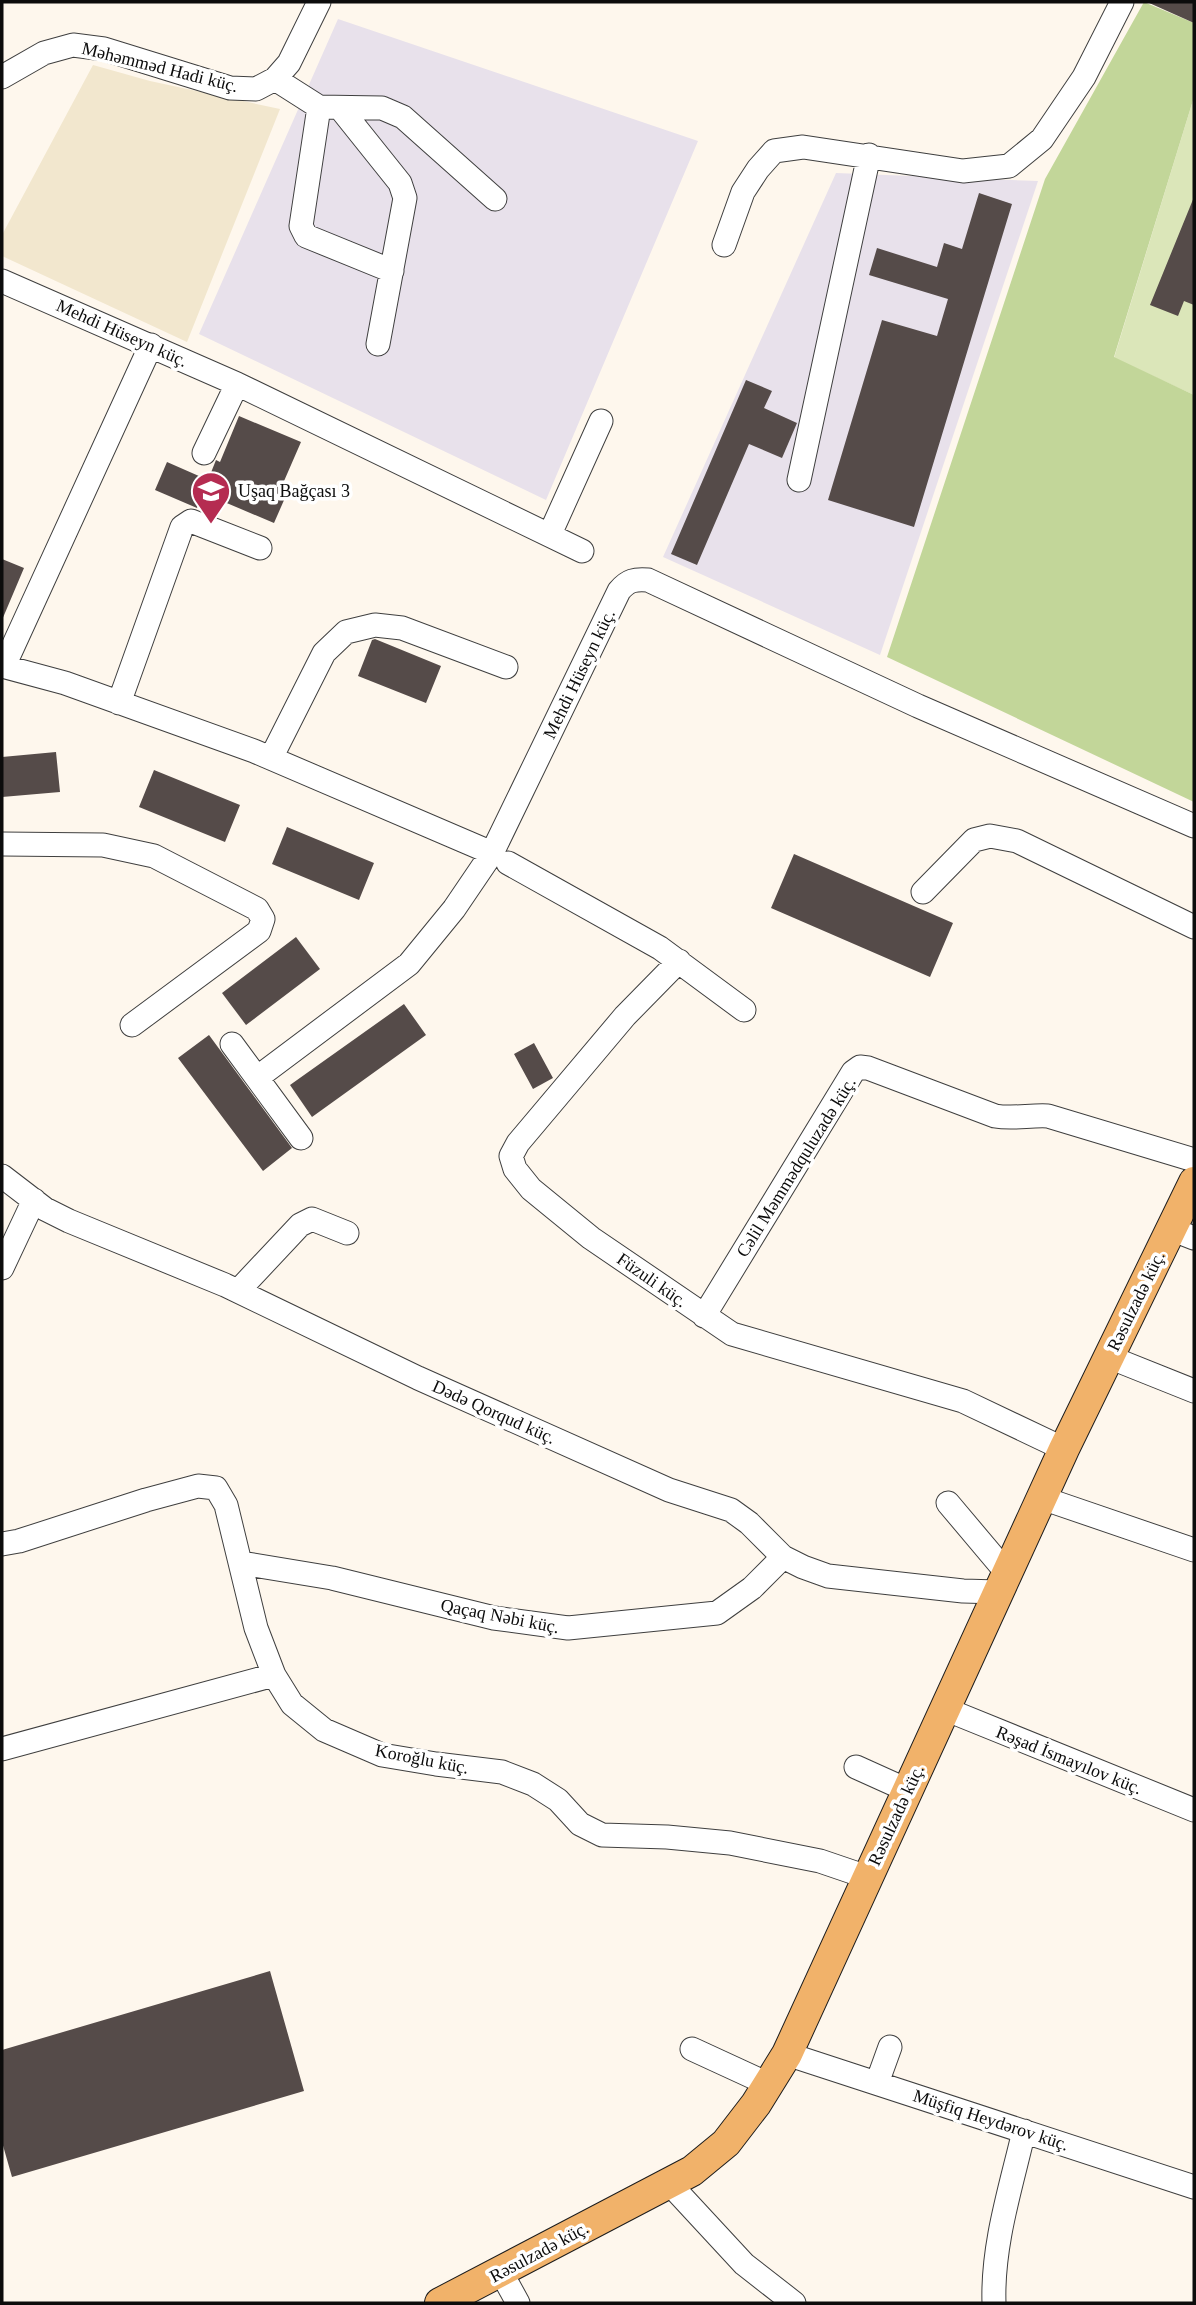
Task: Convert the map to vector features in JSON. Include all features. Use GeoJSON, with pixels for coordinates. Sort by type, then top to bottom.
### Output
{"type":"FeatureCollection","features":[{"type":"Feature","properties":{"kind":"main road","name":"Rəsulzadə küç."},"geometry":{"type":"LineString","coordinates":[[440,2303],[692,2171],[726,2143],[757,2104],[788,2054],[1064,1449],[1109,1357],[1183,1234],[1194,1182]]}},
{"type":"Feature","properties":{"kind":"street"},"geometry":{"type":"LineString","coordinates":[[319,2],[289,63],[275,79],[330,107],[400,183],[405,198],[378,344]]}},
{"type":"Feature","properties":{"kind":"street"},"geometry":{"type":"LineString","coordinates":[[724,245],[743,192],[774,151],[803,147],[963,171],[1010,166],[1042,139],[1077,88],[1122,2]]}},
{"type":"Feature","properties":{"kind":"street","name":"Məhəmməd Hadi küç."},"geometry":{"type":"LineString","coordinates":[[2,77],[44,53],[73,45],[104,49],[230,88],[256,89],[275,79]]}},
{"type":"Feature","properties":{"kind":"street"},"geometry":{"type":"LineString","coordinates":[[330,107],[382,107],[403,117],[495,199]]}},
{"type":"Feature","properties":{"kind":"street"},"geometry":{"type":"LineString","coordinates":[[330,107],[301,226],[306,236],[392,271]]}},
{"type":"Feature","properties":{"kind":"street"},"geometry":{"type":"LineString","coordinates":[[799,480],[869,155]]}},
{"type":"Feature","properties":{"kind":"street","name":"Mehdi Hüseyn küç."},"geometry":{"type":"LineString","coordinates":[[2,281],[237,384],[582,551]]}},
{"type":"Feature","properties":{"kind":"street"},"geometry":{"type":"LineString","coordinates":[[151,345],[3,666],[65,683],[271,758],[500,858],[660,948],[744,1010]]}},
{"type":"Feature","properties":{"kind":"street"},"geometry":{"type":"LineString","coordinates":[[204,453],[237,384]]}},
{"type":"Feature","properties":{"kind":"street"},"geometry":{"type":"LineString","coordinates":[[550,534],[601,421]]}},
{"type":"Feature","properties":{"kind":"street"},"geometry":{"type":"LineString","coordinates":[[119,703],[182,527],[191,521],[260,548]]}},
{"type":"Feature","properties":{"kind":"street","name":"Mehdi Hüseyn küç."},"geometry":{"type":"LineString","coordinates":[[500,858],[619,591],[625,583],[635,579],[648,580],[918,706],[1194,826]]}},
{"type":"Feature","properties":{"kind":"street"},"geometry":{"type":"LineString","coordinates":[[271,758],[324,653],[346,632],[375,625],[402,628],[506,667]]}},
{"type":"Feature","properties":{"kind":"street"},"geometry":{"type":"LineString","coordinates":[[923,892],[974,840],[990,836],[1017,841],[1194,927]]}},
{"type":"Feature","properties":{"kind":"street"},"geometry":{"type":"LineString","coordinates":[[2,844],[103,845],[154,856],[257,909],[263,919],[259,931],[132,1025]]}},
{"type":"Feature","properties":{"kind":"street"},"geometry":{"type":"LineString","coordinates":[[258,1077],[410,964],[500,858]]}},
{"type":"Feature","properties":{"kind":"street","name":"Füzuli küç."},"geometry":{"type":"LineString","coordinates":[[679,961],[625,1016],[519,1143],[511,1156],[515,1169],[531,1189],[591,1238],[732,1334],[963,1401],[1064,1449]]}},
{"type":"Feature","properties":{"kind":"street"},"geometry":{"type":"LineString","coordinates":[[232,1044],[302,1138]]}},
{"type":"Feature","properties":{"kind":"street","name":"Cəlil Məmmədquluzadə küç."},"geometry":{"type":"LineString","coordinates":[[704,1316],[853,1072],[860,1067],[995,1116],[1010,1119],[1048,1116],[1194,1160]]}},
{"type":"Feature","properties":{"kind":"street","name":"Dədə Qorqud küç."},"geometry":{"type":"LineString","coordinates":[[2,1176],[45,1209],[69,1221],[238,1291],[418,1378],[669,1490],[731,1510],[749,1523],[783,1557],[803,1567],[828,1576],[963,1591],[1003,1583]]}},
{"type":"Feature","properties":{"kind":"street"},"geometry":{"type":"LineString","coordinates":[[2,1268],[34,1200]]}},
{"type":"Feature","properties":{"kind":"street"},"geometry":{"type":"LineString","coordinates":[[238,1291],[300,1225],[312,1219],[346,1233]]}},
{"type":"Feature","properties":{"kind":"street"},"geometry":{"type":"LineString","coordinates":[[1109,1357],[1194,1391]]}},
{"type":"Feature","properties":{"kind":"street","name":"Koroğlu küç."},"geometry":{"type":"LineString","coordinates":[[2,1544],[198,1486],[216,1488],[226,1504],[256,1628],[274,1675],[292,1704],[324,1730],[382,1755],[502,1772],[534,1784],[558,1800],[580,1825],[602,1835],[730,1843],[820,1861],[867,1877]]}},
{"type":"Feature","properties":{"kind":"street"},"geometry":{"type":"LineString","coordinates":[[1042,1498],[1194,1550]]}},
{"type":"Feature","properties":{"kind":"street"},"geometry":{"type":"LineString","coordinates":[[948,1503],[1003,1583]]}},
{"type":"Feature","properties":{"kind":"street","name":"Qaçaq Nəbi küç."},"geometry":{"type":"LineString","coordinates":[[240,1563],[332,1578],[494,1619],[568,1628],[718,1613],[752,1588],[783,1557]]}},
{"type":"Feature","properties":{"kind":"street"},"geometry":{"type":"LineString","coordinates":[[2,1749],[274,1675]]}},
{"type":"Feature","properties":{"kind":"street","name":"Rəşad İsmayılov küç."},"geometry":{"type":"LineString","coordinates":[[945,1709],[1194,1810]]}},
{"type":"Feature","properties":{"kind":"street"},"geometry":{"type":"LineString","coordinates":[[856,1767],[907,1790]]}},
{"type":"Feature","properties":{"kind":"street"},"geometry":{"type":"LineString","coordinates":[[877,2083],[890,2046]]}},
{"type":"Feature","properties":{"kind":"street"},"geometry":{"type":"LineString","coordinates":[[692,2049],[768,2084]]}},
{"type":"Feature","properties":{"kind":"street","name":"Müşfiq Heydərov küç."},"geometry":{"type":"LineString","coordinates":[[788,2054],[1194,2187]]}},
{"type":"Feature","properties":{"kind":"street"},"geometry":{"type":"LineString","coordinates":[[994,2303],[993,2286],[998,2242],[1024,2131]]}},
{"type":"Feature","properties":{"kind":"street"},"geometry":{"type":"LineString","coordinates":[[669,2183],[744,2264],[794,2303]]}},
{"type":"Feature","properties":{"kind":"street"},"geometry":{"type":"LineString","coordinates":[[501,2272],[518,2303]]}},
{"type":"Feature","properties":{"kind":"shaded area"},"geometry":{"type":"Polygon","coordinates":[[[338,19],[698,141],[546,500],[199,334],[338,19]]]}},
{"type":"Feature","properties":{"kind":"shaded area"},"geometry":{"type":"Polygon","coordinates":[[[93,65],[150,81],[280,109],[187,342],[2,256],[2,235],[93,65]]]}},
{"type":"Feature","properties":{"kind":"shaded area"},"geometry":{"type":"Polygon","coordinates":[[[836,173],[1038,181],[880,655],[663,557],[836,173]]]}},
{"type":"Feature","properties":{"kind":"green space"},"geometry":{"type":"Polygon","coordinates":[[[1144,2],[1194,23],[1194,97],[1114,357],[1194,395],[1194,802],[887,657],[1045,179],[1144,2]]]}},
{"type":"Feature","properties":{"kind":"green space"},"geometry":{"type":"Polygon","coordinates":[[[1194,97],[1194,395],[1114,358],[1194,97]]]}},
{"type":"Feature","properties":{"kind":"building"},"geometry":{"type":"Polygon","coordinates":[[[1147,2],[1194,2],[1194,23],[1147,2]]]}},
{"type":"Feature","properties":{"kind":"building"},"geometry":{"type":"Polygon","coordinates":[[[979,193],[1012,204],[914,527],[828,500],[882,320],[937,336],[948,299],[869,275],[877,248],[937,267],[944,243],[962,249],[979,193]]]}},
{"type":"Feature","properties":{"kind":"building"},"geometry":{"type":"Polygon","coordinates":[[[1194,197],[1194,305],[1184,301],[1178,316],[1150,305],[1194,197]]]}},
{"type":"Feature","properties":{"kind":"building"},"geometry":{"type":"Polygon","coordinates":[[[746,380],[772,391],[764,408],[797,423],[782,458],[749,444],[697,565],[671,554],[746,380]]]}},
{"type":"Feature","properties":{"kind":"building"},"geometry":{"type":"Polygon","coordinates":[[[239,416],[301,442],[281,488],[288,491],[274,523],[203,493],[197,508],[155,490],[167,462],[208,480],[216,460],[220,462],[239,416]]]}},
{"type":"Feature","properties":{"kind":"building"},"geometry":{"type":"Polygon","coordinates":[[[2,559],[24,568],[2,620],[2,559]]]}},
{"type":"Feature","properties":{"kind":"building"},"geometry":{"type":"Polygon","coordinates":[[[372,640],[441,666],[426,703],[358,676],[372,640]]]}},
{"type":"Feature","properties":{"kind":"building"},"geometry":{"type":"Polygon","coordinates":[[[56,752],[60,792],[2,797],[2,757],[56,752]]]}},
{"type":"Feature","properties":{"kind":"building"},"geometry":{"type":"Polygon","coordinates":[[[154,770],[240,805],[225,842],[139,807],[154,770]]]}},
{"type":"Feature","properties":{"kind":"building"},"geometry":{"type":"Polygon","coordinates":[[[287,827],[374,863],[359,900],[272,864],[287,827]]]}},
{"type":"Feature","properties":{"kind":"building"},"geometry":{"type":"Polygon","coordinates":[[[794,854],[953,923],[930,977],[771,908],[794,854]]]}},
{"type":"Feature","properties":{"kind":"building"},"geometry":{"type":"Polygon","coordinates":[[[296,937],[320,969],[246,1025],[222,993],[296,937]]]}},
{"type":"Feature","properties":{"kind":"building"},"geometry":{"type":"Polygon","coordinates":[[[404,1004],[426,1035],[312,1117],[290,1085],[404,1004]]]}},
{"type":"Feature","properties":{"kind":"building"},"geometry":{"type":"Polygon","coordinates":[[[209,1035],[292,1148],[263,1171],[178,1058],[209,1035]]]}},
{"type":"Feature","properties":{"kind":"building"},"geometry":{"type":"Polygon","coordinates":[[[534,1043],[553,1078],[533,1089],[514,1054],[534,1043]]]}},
{"type":"Feature","properties":{"kind":"building"},"geometry":{"type":"Polygon","coordinates":[[[270,1971],[304,2091],[12,2177],[2,2142],[2,2050],[270,1971]]]}},
{"type":"Feature","properties":{"kind":"place","name":"Uşaq Bağçası 3"},"geometry":{"type":"Point","coordinates":[211,525]}}]}
